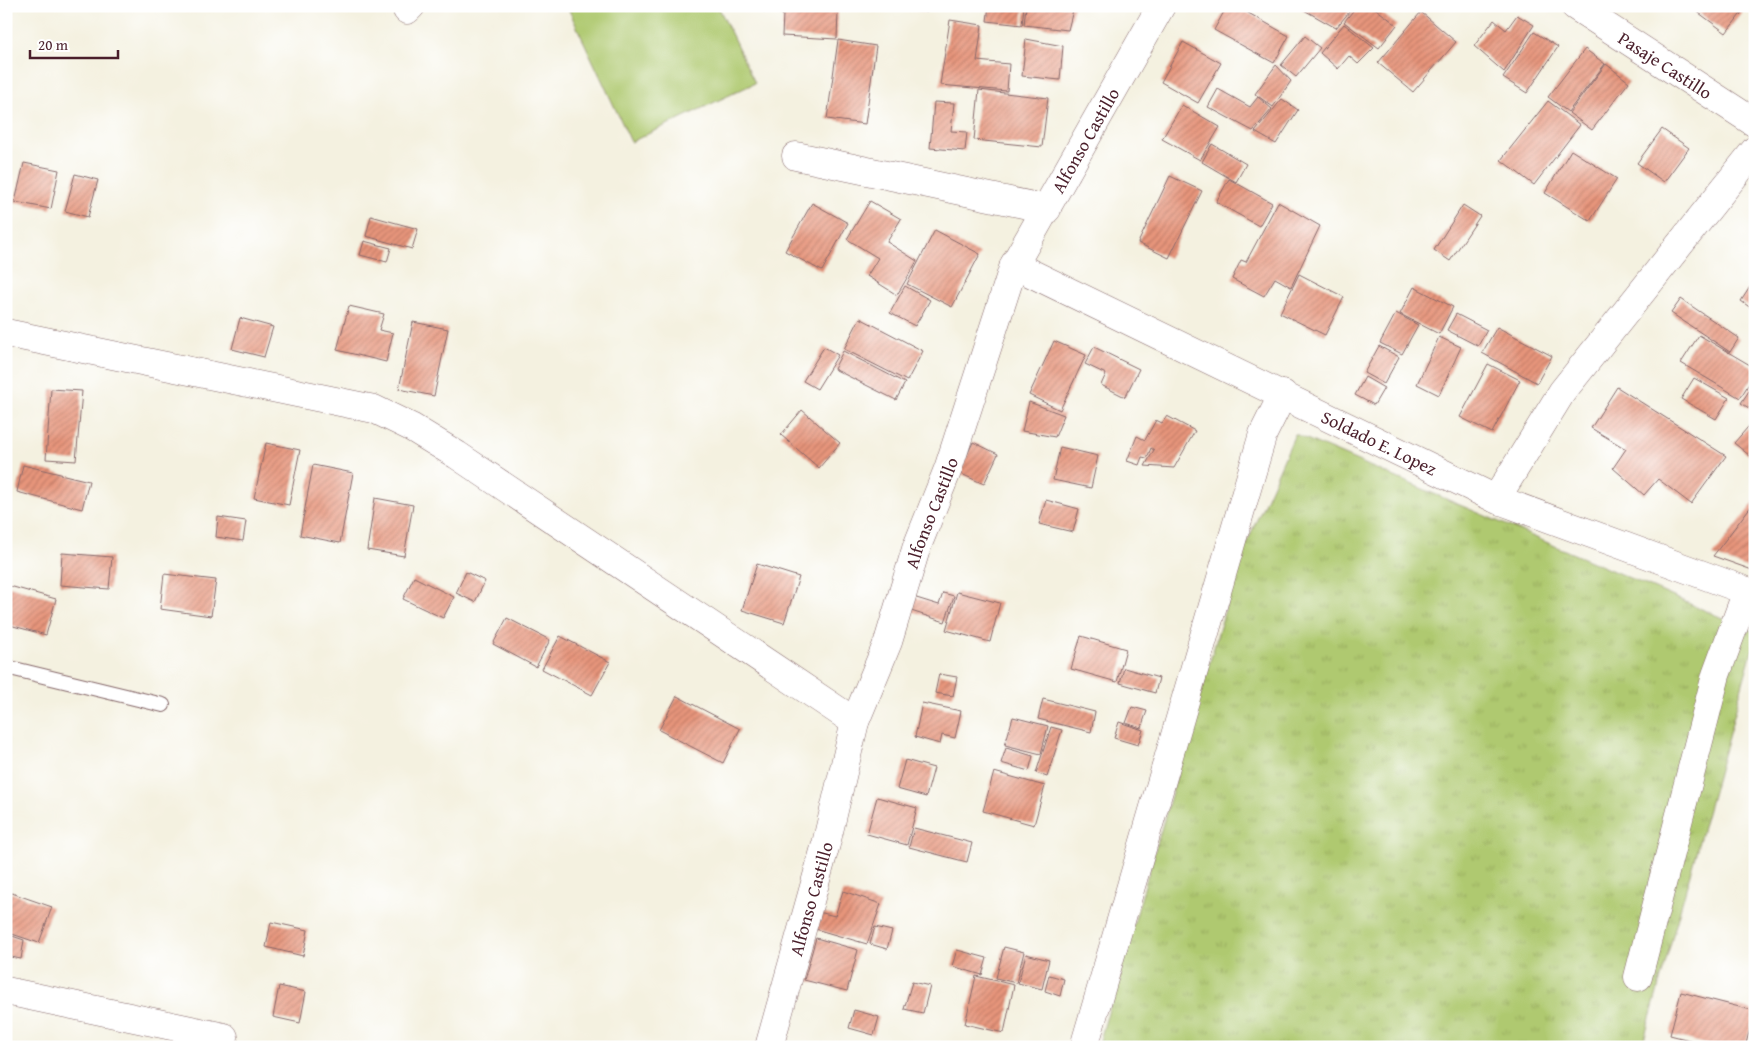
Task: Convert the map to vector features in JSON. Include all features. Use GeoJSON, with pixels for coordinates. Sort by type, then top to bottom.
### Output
{"type":"FeatureCollection","features":[{"type":"Feature","properties":{"kind":"street","name":"Alfonso Castillo"},"geometry":{"type":"LineString","coordinates":[[769,1047],[826,844],[855,722],[888,642],[916,548],[948,469],[1014,265],[1047,210],[1161,6]]}},
{"type":"Feature","properties":{"kind":"street","name":"Pasaje Castillo"},"geometry":{"type":"LineString","coordinates":[[1575,6],[1755,123]]}},
{"type":"Feature","properties":{"kind":"street"},"geometry":{"type":"LineString","coordinates":[[1496,499],[1562,392],[1755,150]]}},
{"type":"Feature","properties":{"kind":"street"},"geometry":{"type":"LineString","coordinates":[[796,156],[1047,210]]}},
{"type":"Feature","properties":{"kind":"street","name":"Soldado E. Lopez"},"geometry":{"type":"LineString","coordinates":[[1014,265],[1496,499],[1751,593]]}},
{"type":"Feature","properties":{"kind":"street"},"geometry":{"type":"LineString","coordinates":[[6,333],[374,409],[411,427],[457,455],[855,722]]}},
{"type":"Feature","properties":{"kind":"street"},"geometry":{"type":"LineString","coordinates":[[1084,1047],[1264,434],[1283,394]]}},
{"type":"Feature","properties":{"kind":"street"},"geometry":{"type":"LineString","coordinates":[[1638,977],[1716,675],[1751,593]]}},
{"type":"Feature","properties":{"kind":"street"},"geometry":{"type":"LineString","coordinates":[[6,991],[224,1038]]}},
{"type":"Feature","properties":{"kind":"lane"},"geometry":{"type":"LineString","coordinates":[[6,667],[163,705]]}},
{"type":"Feature","properties":{"kind":"green space"},"geometry":{"type":"Polygon","coordinates":[[[567,6],[718,6],[755,83],[631,142],[567,6]]]}},
{"type":"Feature","properties":{"kind":"green space"},"geometry":{"type":"Polygon","coordinates":[[[1295,434],[1755,632],[1755,640],[1642,1047],[1098,1047],[1240,558],[1295,434]]]}},
{"type":"Feature","properties":{"kind":"building"},"geometry":{"type":"Polygon","coordinates":[[[760,6],[809,6],[808,10],[838,11],[837,39],[782,36],[783,14],[759,11],[760,6]]]}},
{"type":"Feature","properties":{"kind":"building"},"geometry":{"type":"Polygon","coordinates":[[[902,6],[928,6],[927,12],[902,8],[902,6]]]}},
{"type":"Feature","properties":{"kind":"building"},"geometry":{"type":"Polygon","coordinates":[[[989,6],[1024,6],[1022,25],[987,21],[989,6]]]}},
{"type":"Feature","properties":{"kind":"building"},"geometry":{"type":"Polygon","coordinates":[[[1026,6],[1074,6],[1068,30],[1024,25],[1026,6]]]}},
{"type":"Feature","properties":{"kind":"building"},"geometry":{"type":"Polygon","coordinates":[[[1227,6],[1236,6],[1289,36],[1274,63],[1214,30],[1227,6]]]}},
{"type":"Feature","properties":{"kind":"building"},"geometry":{"type":"Polygon","coordinates":[[[1297,6],[1354,6],[1336,28],[1297,6]]]}},
{"type":"Feature","properties":{"kind":"building"},"geometry":{"type":"Polygon","coordinates":[[[1357,6],[1372,6],[1397,25],[1379,48],[1344,22],[1357,6]]]}},
{"type":"Feature","properties":{"kind":"building"},"geometry":{"type":"Polygon","coordinates":[[[1698,6],[1747,6],[1726,33],[1695,10],[1698,6]]]}},
{"type":"Feature","properties":{"kind":"building"},"geometry":{"type":"Polygon","coordinates":[[[1421,12],[1456,42],[1413,92],[1378,63],[1421,12]]]}},
{"type":"Feature","properties":{"kind":"building"},"geometry":{"type":"Polygon","coordinates":[[[1517,15],[1534,25],[1504,72],[1474,46],[1494,20],[1506,30],[1517,15]]]}},
{"type":"Feature","properties":{"kind":"building"},"geometry":{"type":"Polygon","coordinates":[[[950,20],[982,25],[977,61],[1009,64],[1007,91],[940,85],[950,20]]]}},
{"type":"Feature","properties":{"kind":"building"},"geometry":{"type":"Polygon","coordinates":[[[1344,24],[1374,48],[1358,64],[1349,56],[1338,69],[1320,53],[1344,24]]]}},
{"type":"Feature","properties":{"kind":"building"},"geometry":{"type":"Polygon","coordinates":[[[1534,32],[1558,47],[1527,93],[1503,78],[1534,32]]]}},
{"type":"Feature","properties":{"kind":"building"},"geometry":{"type":"Polygon","coordinates":[[[1305,36],[1320,48],[1296,77],[1281,65],[1305,36]]]}},
{"type":"Feature","properties":{"kind":"building"},"geometry":{"type":"Polygon","coordinates":[[[1026,39],[1063,46],[1060,80],[1022,76],[1026,39]]]}},
{"type":"Feature","properties":{"kind":"building"},"geometry":{"type":"Polygon","coordinates":[[[838,40],[876,46],[865,124],[827,119],[838,40]]]}},
{"type":"Feature","properties":{"kind":"building"},"geometry":{"type":"Polygon","coordinates":[[[1183,42],[1221,63],[1198,103],[1161,82],[1183,42]]]}},
{"type":"Feature","properties":{"kind":"building"},"geometry":{"type":"Polygon","coordinates":[[[1585,49],[1605,64],[1568,112],[1548,97],[1585,49]]]}},
{"type":"Feature","properties":{"kind":"building"},"geometry":{"type":"Polygon","coordinates":[[[1606,64],[1629,82],[1592,130],[1569,113],[1606,64]]]}},
{"type":"Feature","properties":{"kind":"building"},"geometry":{"type":"Polygon","coordinates":[[[1276,65],[1291,81],[1273,107],[1255,94],[1276,65]]]}},
{"type":"Feature","properties":{"kind":"building"},"geometry":{"type":"Polygon","coordinates":[[[1218,89],[1250,107],[1258,97],[1272,109],[1253,131],[1208,107],[1218,89]]]}},
{"type":"Feature","properties":{"kind":"building"},"geometry":{"type":"Polygon","coordinates":[[[979,90],[1048,98],[1042,147],[974,140],[979,90]]]}},
{"type":"Feature","properties":{"kind":"building"},"geometry":{"type":"Polygon","coordinates":[[[1282,99],[1298,110],[1276,144],[1255,132],[1282,99]]]}},
{"type":"Feature","properties":{"kind":"building"},"geometry":{"type":"Polygon","coordinates":[[[1548,101],[1580,125],[1534,185],[1501,160],[1548,101]]]}},
{"type":"Feature","properties":{"kind":"building"},"geometry":{"type":"Polygon","coordinates":[[[934,102],[954,103],[951,131],[967,132],[965,151],[930,148],[934,102]]]}},
{"type":"Feature","properties":{"kind":"building"},"geometry":{"type":"Polygon","coordinates":[[[1182,105],[1220,127],[1200,160],[1162,139],[1182,105]]]}},
{"type":"Feature","properties":{"kind":"building"},"geometry":{"type":"Polygon","coordinates":[[[1662,129],[1689,148],[1664,182],[1637,163],[1662,129]]]}},
{"type":"Feature","properties":{"kind":"building"},"geometry":{"type":"Polygon","coordinates":[[[1212,144],[1246,164],[1236,182],[1202,162],[1212,144]]]}},
{"type":"Feature","properties":{"kind":"building"},"geometry":{"type":"Polygon","coordinates":[[[1571,150],[1617,179],[1590,221],[1545,193],[1571,150]]]}},
{"type":"Feature","properties":{"kind":"building"},"geometry":{"type":"Polygon","coordinates":[[[24,163],[59,170],[51,209],[15,202],[24,163]]]}},
{"type":"Feature","properties":{"kind":"building"},"geometry":{"type":"Polygon","coordinates":[[[75,174],[98,180],[88,217],[65,211],[75,174]]]}},
{"type":"Feature","properties":{"kind":"building"},"geometry":{"type":"Polygon","coordinates":[[[1170,176],[1202,191],[1169,258],[1138,243],[1170,176]]]}},
{"type":"Feature","properties":{"kind":"building"},"geometry":{"type":"Polygon","coordinates":[[[1229,179],[1272,203],[1259,226],[1216,202],[1229,179]]]}},
{"type":"Feature","properties":{"kind":"building"},"geometry":{"type":"Polygon","coordinates":[[[870,201],[901,219],[887,242],[917,261],[897,295],[867,276],[878,258],[847,239],[870,201]]]}},
{"type":"Feature","properties":{"kind":"building"},"geometry":{"type":"Polygon","coordinates":[[[1278,202],[1320,226],[1291,287],[1275,278],[1264,296],[1232,279],[1241,260],[1246,262],[1278,202]]]}},
{"type":"Feature","properties":{"kind":"building"},"geometry":{"type":"Polygon","coordinates":[[[812,203],[848,223],[822,271],[785,251],[812,203]]]}},
{"type":"Feature","properties":{"kind":"building"},"geometry":{"type":"Polygon","coordinates":[[[1463,205],[1480,216],[1450,261],[1434,250],[1463,205]]]}},
{"type":"Feature","properties":{"kind":"building"},"geometry":{"type":"Polygon","coordinates":[[[371,216],[418,229],[412,249],[366,236],[371,216]]]}},
{"type":"Feature","properties":{"kind":"building"},"geometry":{"type":"Polygon","coordinates":[[[935,230],[980,254],[952,307],[907,284],[935,230]]]}},
{"type":"Feature","properties":{"kind":"building"},"geometry":{"type":"Polygon","coordinates":[[[364,241],[391,248],[387,262],[360,255],[364,241]]]}},
{"type":"Feature","properties":{"kind":"building"},"geometry":{"type":"Polygon","coordinates":[[[1299,274],[1344,297],[1325,335],[1280,313],[1299,274]]]}},
{"type":"Feature","properties":{"kind":"building"},"geometry":{"type":"Polygon","coordinates":[[[905,286],[930,300],[915,326],[890,313],[905,286]]]}},
{"type":"Feature","properties":{"kind":"building"},"geometry":{"type":"Polygon","coordinates":[[[1414,287],[1453,307],[1439,334],[1400,314],[1414,287]]]}},
{"type":"Feature","properties":{"kind":"building"},"geometry":{"type":"Polygon","coordinates":[[[1750,287],[1755,291],[1755,311],[1741,301],[1750,287]]]}},
{"type":"Feature","properties":{"kind":"building"},"geometry":{"type":"Polygon","coordinates":[[[1681,299],[1739,338],[1730,352],[1671,313],[1681,299]]]}},
{"type":"Feature","properties":{"kind":"building"},"geometry":{"type":"Polygon","coordinates":[[[349,306],[384,314],[379,330],[393,333],[386,362],[337,350],[349,306]]]}},
{"type":"Feature","properties":{"kind":"building"},"geometry":{"type":"Polygon","coordinates":[[[1396,313],[1418,325],[1402,354],[1380,343],[1396,313]]]}},
{"type":"Feature","properties":{"kind":"building"},"geometry":{"type":"Polygon","coordinates":[[[1456,314],[1487,330],[1478,346],[1447,330],[1456,314]]]}},
{"type":"Feature","properties":{"kind":"building"},"geometry":{"type":"Polygon","coordinates":[[[240,318],[273,327],[264,357],[232,349],[240,318]]]}},
{"type":"Feature","properties":{"kind":"building"},"geometry":{"type":"Polygon","coordinates":[[[860,318],[923,351],[907,381],[844,349],[860,318]]]}},
{"type":"Feature","properties":{"kind":"building"},"geometry":{"type":"Polygon","coordinates":[[[413,322],[448,329],[434,396],[399,389],[413,322]]]}},
{"type":"Feature","properties":{"kind":"building"},"geometry":{"type":"Polygon","coordinates":[[[1497,327],[1552,356],[1537,383],[1482,353],[1497,327]]]}},
{"type":"Feature","properties":{"kind":"building"},"geometry":{"type":"Polygon","coordinates":[[[1699,335],[1755,368],[1755,374],[1740,398],[1681,363],[1699,335]]]}},
{"type":"Feature","properties":{"kind":"building"},"geometry":{"type":"Polygon","coordinates":[[[1439,337],[1461,347],[1439,395],[1417,384],[1439,337]]]}},
{"type":"Feature","properties":{"kind":"building"},"geometry":{"type":"Polygon","coordinates":[[[1054,341],[1086,355],[1060,410],[1029,395],[1054,341]]]}},
{"type":"Feature","properties":{"kind":"building"},"geometry":{"type":"Polygon","coordinates":[[[1379,346],[1399,357],[1384,384],[1364,373],[1379,346]]]}},
{"type":"Feature","properties":{"kind":"building"},"geometry":{"type":"Polygon","coordinates":[[[824,347],[838,355],[817,389],[803,381],[824,347]]]}},
{"type":"Feature","properties":{"kind":"building"},"geometry":{"type":"Polygon","coordinates":[[[1094,347],[1139,369],[1125,397],[1101,385],[1106,374],[1085,364],[1094,347]]]}},
{"type":"Feature","properties":{"kind":"building"},"geometry":{"type":"Polygon","coordinates":[[[843,351],[905,383],[896,400],[834,369],[843,351]]]}},
{"type":"Feature","properties":{"kind":"building"},"geometry":{"type":"Polygon","coordinates":[[[1488,364],[1520,380],[1492,433],[1460,417],[1488,364]]]}},
{"type":"Feature","properties":{"kind":"building"},"geometry":{"type":"Polygon","coordinates":[[[1365,377],[1384,388],[1374,405],[1355,395],[1365,377]]]}},
{"type":"Feature","properties":{"kind":"building"},"geometry":{"type":"Polygon","coordinates":[[[1694,378],[1729,398],[1716,419],[1681,399],[1694,378]]]}},
{"type":"Feature","properties":{"kind":"building"},"geometry":{"type":"Polygon","coordinates":[[[1755,382],[1755,412],[1741,403],[1755,382]]]}},
{"type":"Feature","properties":{"kind":"building"},"geometry":{"type":"Polygon","coordinates":[[[1617,387],[1726,456],[1691,504],[1658,479],[1644,495],[1613,468],[1626,449],[1591,428],[1617,387]]]}},
{"type":"Feature","properties":{"kind":"building"},"geometry":{"type":"Polygon","coordinates":[[[51,389],[82,391],[76,461],[46,459],[51,389]]]}},
{"type":"Feature","properties":{"kind":"building"},"geometry":{"type":"Polygon","coordinates":[[[1029,402],[1064,415],[1055,437],[1022,431],[1029,402]]]}},
{"type":"Feature","properties":{"kind":"building"},"geometry":{"type":"Polygon","coordinates":[[[802,410],[840,443],[819,468],[781,435],[802,410]]]}},
{"type":"Feature","properties":{"kind":"building"},"geometry":{"type":"Polygon","coordinates":[[[1167,416],[1195,431],[1174,468],[1145,466],[1154,450],[1151,448],[1147,458],[1142,457],[1139,465],[1127,461],[1137,436],[1145,440],[1156,420],[1162,423],[1167,416]]]}},
{"type":"Feature","properties":{"kind":"building"},"geometry":{"type":"Polygon","coordinates":[[[1755,419],[1755,460],[1734,443],[1755,419]]]}},
{"type":"Feature","properties":{"kind":"building"},"geometry":{"type":"Polygon","coordinates":[[[973,442],[998,454],[984,484],[959,473],[973,442]]]}},
{"type":"Feature","properties":{"kind":"building"},"geometry":{"type":"Polygon","coordinates":[[[266,443],[300,450],[289,505],[254,498],[266,443]]]}},
{"type":"Feature","properties":{"kind":"building"},"geometry":{"type":"Polygon","coordinates":[[[1060,447],[1098,456],[1091,488],[1053,480],[1060,447]]]}},
{"type":"Feature","properties":{"kind":"building"},"geometry":{"type":"Polygon","coordinates":[[[23,465],[89,481],[82,509],[17,492],[23,465]]]}},
{"type":"Feature","properties":{"kind":"building"},"geometry":{"type":"Polygon","coordinates":[[[313,465],[353,473],[340,543],[300,535],[313,465]]]}},
{"type":"Feature","properties":{"kind":"building"},"geometry":{"type":"Polygon","coordinates":[[[375,498],[413,505],[404,556],[367,550],[375,498]]]}},
{"type":"Feature","properties":{"kind":"building"},"geometry":{"type":"Polygon","coordinates":[[[1046,500],[1079,509],[1073,532],[1039,524],[1046,500]]]}},
{"type":"Feature","properties":{"kind":"building"},"geometry":{"type":"Polygon","coordinates":[[[1755,501],[1755,527],[1753,530],[1755,531],[1755,571],[1713,556],[1755,501]]]}},
{"type":"Feature","properties":{"kind":"building"},"geometry":{"type":"Polygon","coordinates":[[[218,517],[246,521],[243,541],[216,537],[218,517]]]}},
{"type":"Feature","properties":{"kind":"building"},"geometry":{"type":"Polygon","coordinates":[[[62,553],[112,557],[109,589],[60,585],[62,553]]]}},
{"type":"Feature","properties":{"kind":"building"},"geometry":{"type":"Polygon","coordinates":[[[757,564],[799,577],[784,623],[742,610],[757,564]]]}},
{"type":"Feature","properties":{"kind":"building"},"geometry":{"type":"Polygon","coordinates":[[[466,572],[485,581],[475,602],[456,593],[466,572]]]}},
{"type":"Feature","properties":{"kind":"building"},"geometry":{"type":"Polygon","coordinates":[[[164,574],[216,580],[211,616],[160,609],[164,574]]]}},
{"type":"Feature","properties":{"kind":"building"},"geometry":{"type":"Polygon","coordinates":[[[414,577],[454,597],[443,618],[403,599],[414,577]]]}},
{"type":"Feature","properties":{"kind":"building"},"geometry":{"type":"Polygon","coordinates":[[[6,585],[56,599],[46,635],[6,624],[6,585]]]}},
{"type":"Feature","properties":{"kind":"building"},"geometry":{"type":"Polygon","coordinates":[[[957,592],[1000,603],[990,642],[946,630],[957,592]]]}},
{"type":"Feature","properties":{"kind":"building"},"geometry":{"type":"Polygon","coordinates":[[[943,593],[954,596],[945,622],[905,609],[910,596],[939,605],[943,593]]]}},
{"type":"Feature","properties":{"kind":"building"},"geometry":{"type":"Polygon","coordinates":[[[507,618],[550,640],[536,667],[493,644],[507,618]]]}},
{"type":"Feature","properties":{"kind":"building"},"geometry":{"type":"Polygon","coordinates":[[[560,636],[610,662],[592,695],[542,669],[560,636]]]}},
{"type":"Feature","properties":{"kind":"building"},"geometry":{"type":"Polygon","coordinates":[[[1081,636],[1126,649],[1117,682],[1071,669],[1081,636]]]}},
{"type":"Feature","properties":{"kind":"building"},"geometry":{"type":"Polygon","coordinates":[[[1124,668],[1159,678],[1155,693],[1120,683],[1124,668]]]}},
{"type":"Feature","properties":{"kind":"building"},"geometry":{"type":"Polygon","coordinates":[[[939,674],[957,677],[953,696],[935,693],[939,674]]]}},
{"type":"Feature","properties":{"kind":"building"},"geometry":{"type":"Polygon","coordinates":[[[677,696],[740,729],[723,763],[659,730],[677,696]]]}},
{"type":"Feature","properties":{"kind":"building"},"geometry":{"type":"Polygon","coordinates":[[[1043,699],[1095,712],[1091,732],[1038,719],[1043,699]]]}},
{"type":"Feature","properties":{"kind":"building"},"geometry":{"type":"Polygon","coordinates":[[[922,703],[961,711],[955,738],[942,735],[940,744],[915,737],[922,703]]]}},
{"type":"Feature","properties":{"kind":"building"},"geometry":{"type":"Polygon","coordinates":[[[1132,707],[1147,711],[1141,728],[1126,723],[1132,707]]]}},
{"type":"Feature","properties":{"kind":"building"},"geometry":{"type":"Polygon","coordinates":[[[1013,717],[1048,726],[1041,754],[1005,745],[1013,717]]]}},
{"type":"Feature","properties":{"kind":"building"},"geometry":{"type":"Polygon","coordinates":[[[1119,722],[1143,730],[1138,745],[1114,738],[1119,722]]]}},
{"type":"Feature","properties":{"kind":"building"},"geometry":{"type":"Polygon","coordinates":[[[1051,727],[1062,730],[1047,777],[1036,773],[1051,727]]]}},
{"type":"Feature","properties":{"kind":"building"},"geometry":{"type":"Polygon","coordinates":[[[1006,748],[1033,756],[1029,771],[1001,763],[1006,748]]]}},
{"type":"Feature","properties":{"kind":"building"},"geometry":{"type":"Polygon","coordinates":[[[905,760],[934,768],[926,797],[897,789],[905,760]]]}},
{"type":"Feature","properties":{"kind":"building"},"geometry":{"type":"Polygon","coordinates":[[[994,772],[1045,786],[1034,825],[983,811],[994,772]]]}},
{"type":"Feature","properties":{"kind":"building"},"geometry":{"type":"Polygon","coordinates":[[[877,797],[917,808],[907,845],[867,834],[877,797]]]}},
{"type":"Feature","properties":{"kind":"building"},"geometry":{"type":"Polygon","coordinates":[[[914,828],[972,843],[967,862],[909,847],[914,828]]]}},
{"type":"Feature","properties":{"kind":"building"},"geometry":{"type":"Polygon","coordinates":[[[6,891],[52,907],[39,943],[6,932],[6,891]]]}},
{"type":"Feature","properties":{"kind":"building"},"geometry":{"type":"Polygon","coordinates":[[[843,891],[881,904],[867,944],[805,926],[810,910],[835,916],[843,891]]]}},
{"type":"Feature","properties":{"kind":"building"},"geometry":{"type":"Polygon","coordinates":[[[271,922],[308,930],[303,956],[266,947],[271,922]]]}},
{"type":"Feature","properties":{"kind":"building"},"geometry":{"type":"Polygon","coordinates":[[[875,927],[892,931],[887,949],[870,944],[875,927]]]}},
{"type":"Feature","properties":{"kind":"building"},"geometry":{"type":"Polygon","coordinates":[[[6,934],[24,940],[21,959],[6,956],[6,934]]]}},
{"type":"Feature","properties":{"kind":"building"},"geometry":{"type":"Polygon","coordinates":[[[816,938],[858,950],[847,991],[804,980],[816,938]]]}},
{"type":"Feature","properties":{"kind":"building"},"geometry":{"type":"Polygon","coordinates":[[[1004,947],[1024,952],[1016,983],[996,978],[1004,947]]]}},
{"type":"Feature","properties":{"kind":"building"},"geometry":{"type":"Polygon","coordinates":[[[957,950],[987,958],[982,975],[952,966],[957,950]]]}},
{"type":"Feature","properties":{"kind":"building"},"geometry":{"type":"Polygon","coordinates":[[[1026,954],[1049,960],[1042,989],[1018,983],[1026,954]]]}},
{"type":"Feature","properties":{"kind":"building"},"geometry":{"type":"Polygon","coordinates":[[[1049,975],[1064,979],[1060,996],[1045,991],[1049,975]]]}},
{"type":"Feature","properties":{"kind":"building"},"geometry":{"type":"Polygon","coordinates":[[[976,976],[1014,985],[1004,1033],[965,1024],[976,976]]]}},
{"type":"Feature","properties":{"kind":"building"},"geometry":{"type":"Polygon","coordinates":[[[912,982],[930,986],[923,1013],[904,1009],[912,982]]]}},
{"type":"Feature","properties":{"kind":"building"},"geometry":{"type":"Polygon","coordinates":[[[279,986],[306,992],[300,1023],[273,1017],[279,986]]]}},
{"type":"Feature","properties":{"kind":"building"},"geometry":{"type":"Polygon","coordinates":[[[1681,992],[1755,1011],[1745,1047],[1717,1047],[1670,1035],[1681,992]]]}},
{"type":"Feature","properties":{"kind":"building"},"geometry":{"type":"Polygon","coordinates":[[[854,1010],[879,1017],[874,1035],[849,1028],[854,1010]]]}}]}
